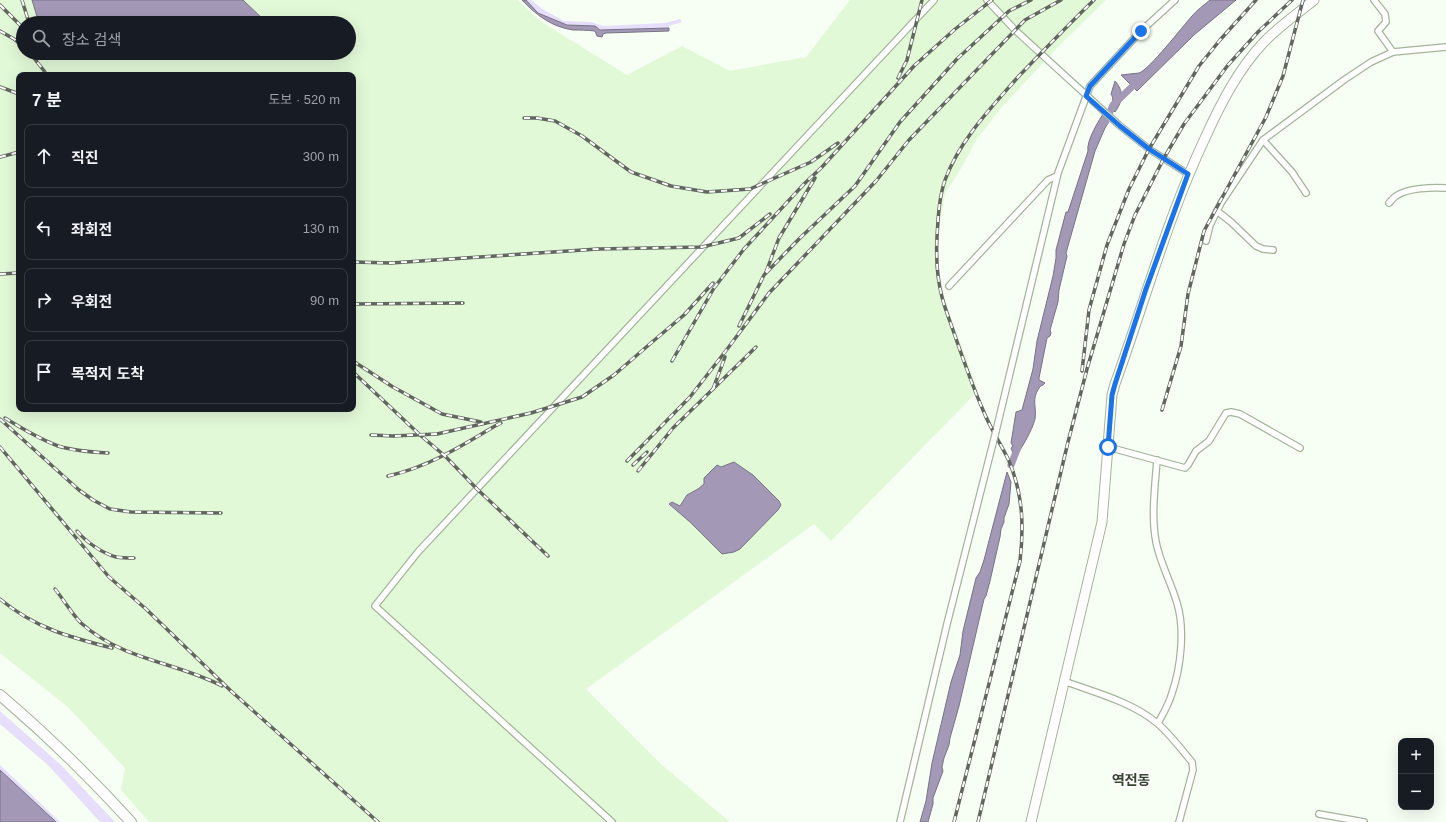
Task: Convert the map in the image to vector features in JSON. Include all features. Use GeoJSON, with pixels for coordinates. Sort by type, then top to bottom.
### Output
{"type":"FeatureCollection","features":[{"type":"Feature","properties":{"kind":"highway"},"geometry":{"type":"LineString","coordinates":[[0,696],[54,742],[101,789],[131,822]]}},
{"type":"Feature","properties":{"kind":"main road"},"geometry":{"type":"LineString","coordinates":[[1031,822],[1102,522],[1112,395],[1146,289],[1188,174],[1222,103],[1239,74],[1263,43],[1314,0]]}},
{"type":"Feature","properties":{"kind":"street"},"geometry":{"type":"LineString","coordinates":[[612,822],[374,606],[418,552],[934,0]]}},
{"type":"Feature","properties":{"kind":"street"},"geometry":{"type":"LineString","coordinates":[[987,0],[1015,30],[1119,125],[1149,149],[1188,174]]}},
{"type":"Feature","properties":{"kind":"street"},"geometry":{"type":"LineString","coordinates":[[900,822],[1057,176],[1090,86],[1141,31],[1175,0]]}},
{"type":"Feature","properties":{"kind":"street"},"geometry":{"type":"LineString","coordinates":[[1374,0],[1385,14],[1386,22],[1378,31],[1393,52]]}},
{"type":"Feature","properties":{"kind":"street"},"geometry":{"type":"LineString","coordinates":[[1206,241],[1210,225],[1221,203],[1263,140],[1349,76],[1371,62],[1393,52],[1446,47]]}},
{"type":"Feature","properties":{"kind":"street"},"geometry":{"type":"LineString","coordinates":[[1263,140],[1292,172],[1306,193]]}},
{"type":"Feature","properties":{"kind":"street"},"geometry":{"type":"LineString","coordinates":[[949,286],[1048,180],[1057,176]]}},
{"type":"Feature","properties":{"kind":"street"},"geometry":{"type":"LineString","coordinates":[[1389,203],[1396,196],[1403,193],[1415,190],[1446,188]]}},
{"type":"Feature","properties":{"kind":"street"},"geometry":{"type":"LineString","coordinates":[[1217,211],[1256,246],[1263,249],[1273,250]]}},
{"type":"Feature","properties":{"kind":"street"},"geometry":{"type":"LineString","coordinates":[[1108,447],[1185,468],[1196,451],[1209,441],[1226,413],[1231,412],[1240,414],[1300,448]]}},
{"type":"Feature","properties":{"kind":"street"},"geometry":{"type":"LineString","coordinates":[[1157,460],[1154,528],[1160,556],[1177,603],[1181,633],[1180,655],[1172,693],[1158,724]]}},
{"type":"Feature","properties":{"kind":"street"},"geometry":{"type":"LineString","coordinates":[[1064,681],[1125,703],[1158,724],[1192,762],[1193,770],[1179,822]]}},
{"type":"Feature","properties":{"kind":"street"},"geometry":{"type":"LineString","coordinates":[[1319,814],[1364,822]]}},
{"type":"Feature","properties":{"kind":"shaded area"},"geometry":{"type":"Polygon","coordinates":[[[0,0],[518,0],[540,21],[627,75],[682,46],[730,71],[806,57],[850,0],[1106,0],[1055,50],[1002,107],[977,139],[945,194],[938,243],[939,273],[944,298],[978,391],[831,541],[814,524],[586,689],[662,765],[730,822],[149,822],[121,790],[125,768],[68,707],[0,653],[0,0]]]}},
{"type":"Feature","properties":{"kind":"shaded area"},"geometry":{"type":"Polygon","coordinates":[[[32,0],[243,0],[260,16],[37,16],[32,0]]]}},
{"type":"Feature","properties":{"kind":"shaded area"},"geometry":{"type":"Polygon","coordinates":[[[522,0],[526,0],[538,13],[567,25],[595,26],[600,30],[669,28],[669,31],[606,33],[603,34],[602,37],[597,36],[595,31],[573,30],[551,23],[533,11],[522,0]]]}},
{"type":"Feature","properties":{"kind":"shaded area"},"geometry":{"type":"Polygon","coordinates":[[[526,0],[531,0],[544,10],[564,21],[591,22],[603,26],[665,23],[680,19],[682,22],[669,26],[669,28],[602,30],[586,28],[554,20],[537,12],[526,0]]]}},
{"type":"Feature","properties":{"kind":"shaded area"},"geometry":{"type":"Polygon","coordinates":[[[1210,0],[1236,0],[1194,35],[1137,91],[1121,75],[1139,73],[1144,70],[1194,14],[1210,0]]]}},
{"type":"Feature","properties":{"kind":"shaded area"},"geometry":{"type":"Polygon","coordinates":[[[1115,81],[1121,92],[1121,100],[1115,112],[1109,106],[1113,100],[1111,94],[1115,81]]]}},
{"type":"Feature","properties":{"kind":"shaded area"},"geometry":{"type":"Polygon","coordinates":[[[1105,111],[1112,117],[1105,128],[1095,151],[1066,253],[1067,256],[1059,290],[1058,302],[1050,330],[1051,333],[1047,338],[1039,378],[1039,380],[1045,383],[1039,388],[1035,396],[1035,419],[1032,429],[1015,458],[1011,448],[1013,446],[1011,443],[1016,412],[1022,410],[1033,369],[1037,341],[1053,276],[1056,250],[1066,212],[1068,212],[1088,151],[1089,142],[1105,111]]]}},
{"type":"Feature","properties":{"kind":"shaded area"},"geometry":{"type":"Polygon","coordinates":[[[734,462],[753,475],[779,501],[781,505],[778,510],[740,549],[734,552],[722,554],[690,522],[669,504],[672,502],[680,506],[687,495],[704,484],[704,478],[717,465],[721,467],[734,462]]]}},
{"type":"Feature","properties":{"kind":"shaded area"},"geometry":{"type":"Polygon","coordinates":[[[1007,472],[1011,482],[1009,504],[1001,529],[990,581],[984,599],[959,706],[949,745],[944,758],[942,767],[943,771],[933,798],[933,804],[928,822],[920,822],[926,801],[932,763],[951,682],[960,655],[963,631],[976,578],[980,572],[984,560],[1007,472]]]}},
{"type":"Feature","properties":{"kind":"shaded area"},"geometry":{"type":"Polygon","coordinates":[[[0,711],[61,765],[115,822],[100,822],[48,765],[0,724],[0,711]]]}},
{"type":"Feature","properties":{"kind":"shaded area"},"geometry":{"type":"Polygon","coordinates":[[[0,765],[60,822],[56,822],[0,770],[0,765]]]}},
{"type":"Feature","properties":{"kind":"shaded area"},"geometry":{"type":"Polygon","coordinates":[[[0,770],[56,822],[0,822],[0,770]]]}},
{"type":"Feature","properties":{"kind":"waterway"},"geometry":{"type":"LineString","coordinates":[[1106,121],[1113,105],[1139,80]]}},
{"type":"Feature","properties":{"kind":"waterway"},"geometry":{"type":"LineString","coordinates":[[1011,465],[1018,447]]}},
{"type":"Feature","properties":{"kind":"railway"},"geometry":{"type":"LineString","coordinates":[[22,0],[27,16]]}},
{"type":"Feature","properties":{"kind":"railway"},"geometry":{"type":"LineString","coordinates":[[898,78],[907,60],[922,0]]}},
{"type":"Feature","properties":{"kind":"railway"},"geometry":{"type":"LineString","coordinates":[[672,361],[714,288],[744,249],[804,184],[822,167],[914,66],[954,30],[992,0]]}},
{"type":"Feature","properties":{"kind":"railway"},"geometry":{"type":"LineString","coordinates":[[739,326],[764,275],[799,239],[855,186],[900,122],[957,59],[1009,11],[1031,0]]}},
{"type":"Feature","properties":{"kind":"railway"},"geometry":{"type":"LineString","coordinates":[[627,461],[690,397],[769,293],[876,181],[909,140],[1025,20],[1061,0]]}},
{"type":"Feature","properties":{"kind":"railway"},"geometry":{"type":"LineString","coordinates":[[954,822],[1020,561],[1022,523],[1020,498],[1014,474],[975,391],[940,290],[937,252],[940,201],[945,180],[951,165],[967,138],[1018,77],[1094,0]]}},
{"type":"Feature","properties":{"kind":"railway"},"geometry":{"type":"LineString","coordinates":[[1082,371],[1089,310],[1107,245],[1129,189],[1149,149],[1199,66],[1256,0]]}},
{"type":"Feature","properties":{"kind":"railway"},"geometry":{"type":"LineString","coordinates":[[978,822],[1068,442],[1087,369],[1124,244],[1135,215],[1164,158],[1184,124],[1228,65],[1258,32],[1292,0]]}},
{"type":"Feature","properties":{"kind":"railway"},"geometry":{"type":"LineString","coordinates":[[1162,410],[1181,346],[1188,294],[1204,231],[1266,117],[1283,76],[1303,0]]}},
{"type":"Feature","properties":{"kind":"railway"},"geometry":{"type":"LineString","coordinates":[[0,5],[16,21]]}},
{"type":"Feature","properties":{"kind":"railway"},"geometry":{"type":"LineString","coordinates":[[0,31],[16,41]]}},
{"type":"Feature","properties":{"kind":"railway"},"geometry":{"type":"LineString","coordinates":[[36,60],[45,72]]}},
{"type":"Feature","properties":{"kind":"railway"},"geometry":{"type":"LineString","coordinates":[[0,87],[16,93]]}},
{"type":"Feature","properties":{"kind":"railway"},"geometry":{"type":"LineString","coordinates":[[524,118],[537,118],[555,121],[582,136],[631,172],[671,186],[707,192],[750,189],[811,162],[838,143]]}},
{"type":"Feature","properties":{"kind":"railway"},"geometry":{"type":"LineString","coordinates":[[0,157],[16,153]]}},
{"type":"Feature","properties":{"kind":"railway"},"geometry":{"type":"LineString","coordinates":[[766,272],[779,238],[815,178]]}},
{"type":"Feature","properties":{"kind":"railway"},"geometry":{"type":"LineString","coordinates":[[356,262],[391,263],[598,249],[702,247],[739,238],[770,214]]}},
{"type":"Feature","properties":{"kind":"railway"},"geometry":{"type":"LineString","coordinates":[[0,274],[16,273]]}},
{"type":"Feature","properties":{"kind":"railway"},"geometry":{"type":"LineString","coordinates":[[371,435],[393,436],[437,434],[531,413],[582,397],[614,375],[684,315],[713,283]]}},
{"type":"Feature","properties":{"kind":"railway"},"geometry":{"type":"LineString","coordinates":[[356,304],[463,303]]}},
{"type":"Feature","properties":{"kind":"railway"},"geometry":{"type":"LineString","coordinates":[[638,471],[673,428],[756,347]]}},
{"type":"Feature","properties":{"kind":"railway"},"geometry":{"type":"LineString","coordinates":[[713,389],[725,357]]}},
{"type":"Feature","properties":{"kind":"railway"},"geometry":{"type":"LineString","coordinates":[[356,363],[393,387],[442,414],[481,422]]}},
{"type":"Feature","properties":{"kind":"railway"},"geometry":{"type":"LineString","coordinates":[[356,375],[420,435],[445,456],[477,489],[548,556]]}},
{"type":"Feature","properties":{"kind":"railway"},"geometry":{"type":"LineString","coordinates":[[5,418],[44,440],[58,446],[89,452],[108,453]]}},
{"type":"Feature","properties":{"kind":"railway"},"geometry":{"type":"LineString","coordinates":[[0,419],[79,490],[93,500],[110,509],[131,512],[221,513]]}},
{"type":"Feature","properties":{"kind":"railway"},"geometry":{"type":"LineString","coordinates":[[388,476],[417,467],[443,456],[501,423]]}},
{"type":"Feature","properties":{"kind":"railway"},"geometry":{"type":"LineString","coordinates":[[0,447],[109,577],[146,609],[231,691],[378,822]]}},
{"type":"Feature","properties":{"kind":"railway"},"geometry":{"type":"LineString","coordinates":[[633,465],[647,452]]}},
{"type":"Feature","properties":{"kind":"railway"},"geometry":{"type":"LineString","coordinates":[[77,531],[90,543],[105,553],[116,557],[134,558]]}},
{"type":"Feature","properties":{"kind":"railway"},"geometry":{"type":"LineString","coordinates":[[55,589],[81,623],[114,645],[132,653],[186,671],[222,686]]}},
{"type":"Feature","properties":{"kind":"railway"},"geometry":{"type":"LineString","coordinates":[[0,599],[13,609],[39,624],[81,640],[112,648]]}},
{"type":"Feature","properties":{"kind":"district","name":"역전동"},"geometry":{"type":"Point","coordinates":[1131,780]}},
{"type":"Feature","properties":{"kind":"route"},"geometry":{"type":"LineString","coordinates":[[1108,447],[1112,395],[1115,384],[1146,289],[1188,174],[1149,149],[1086,96],[1090,86],[1141,31]]}}]}
